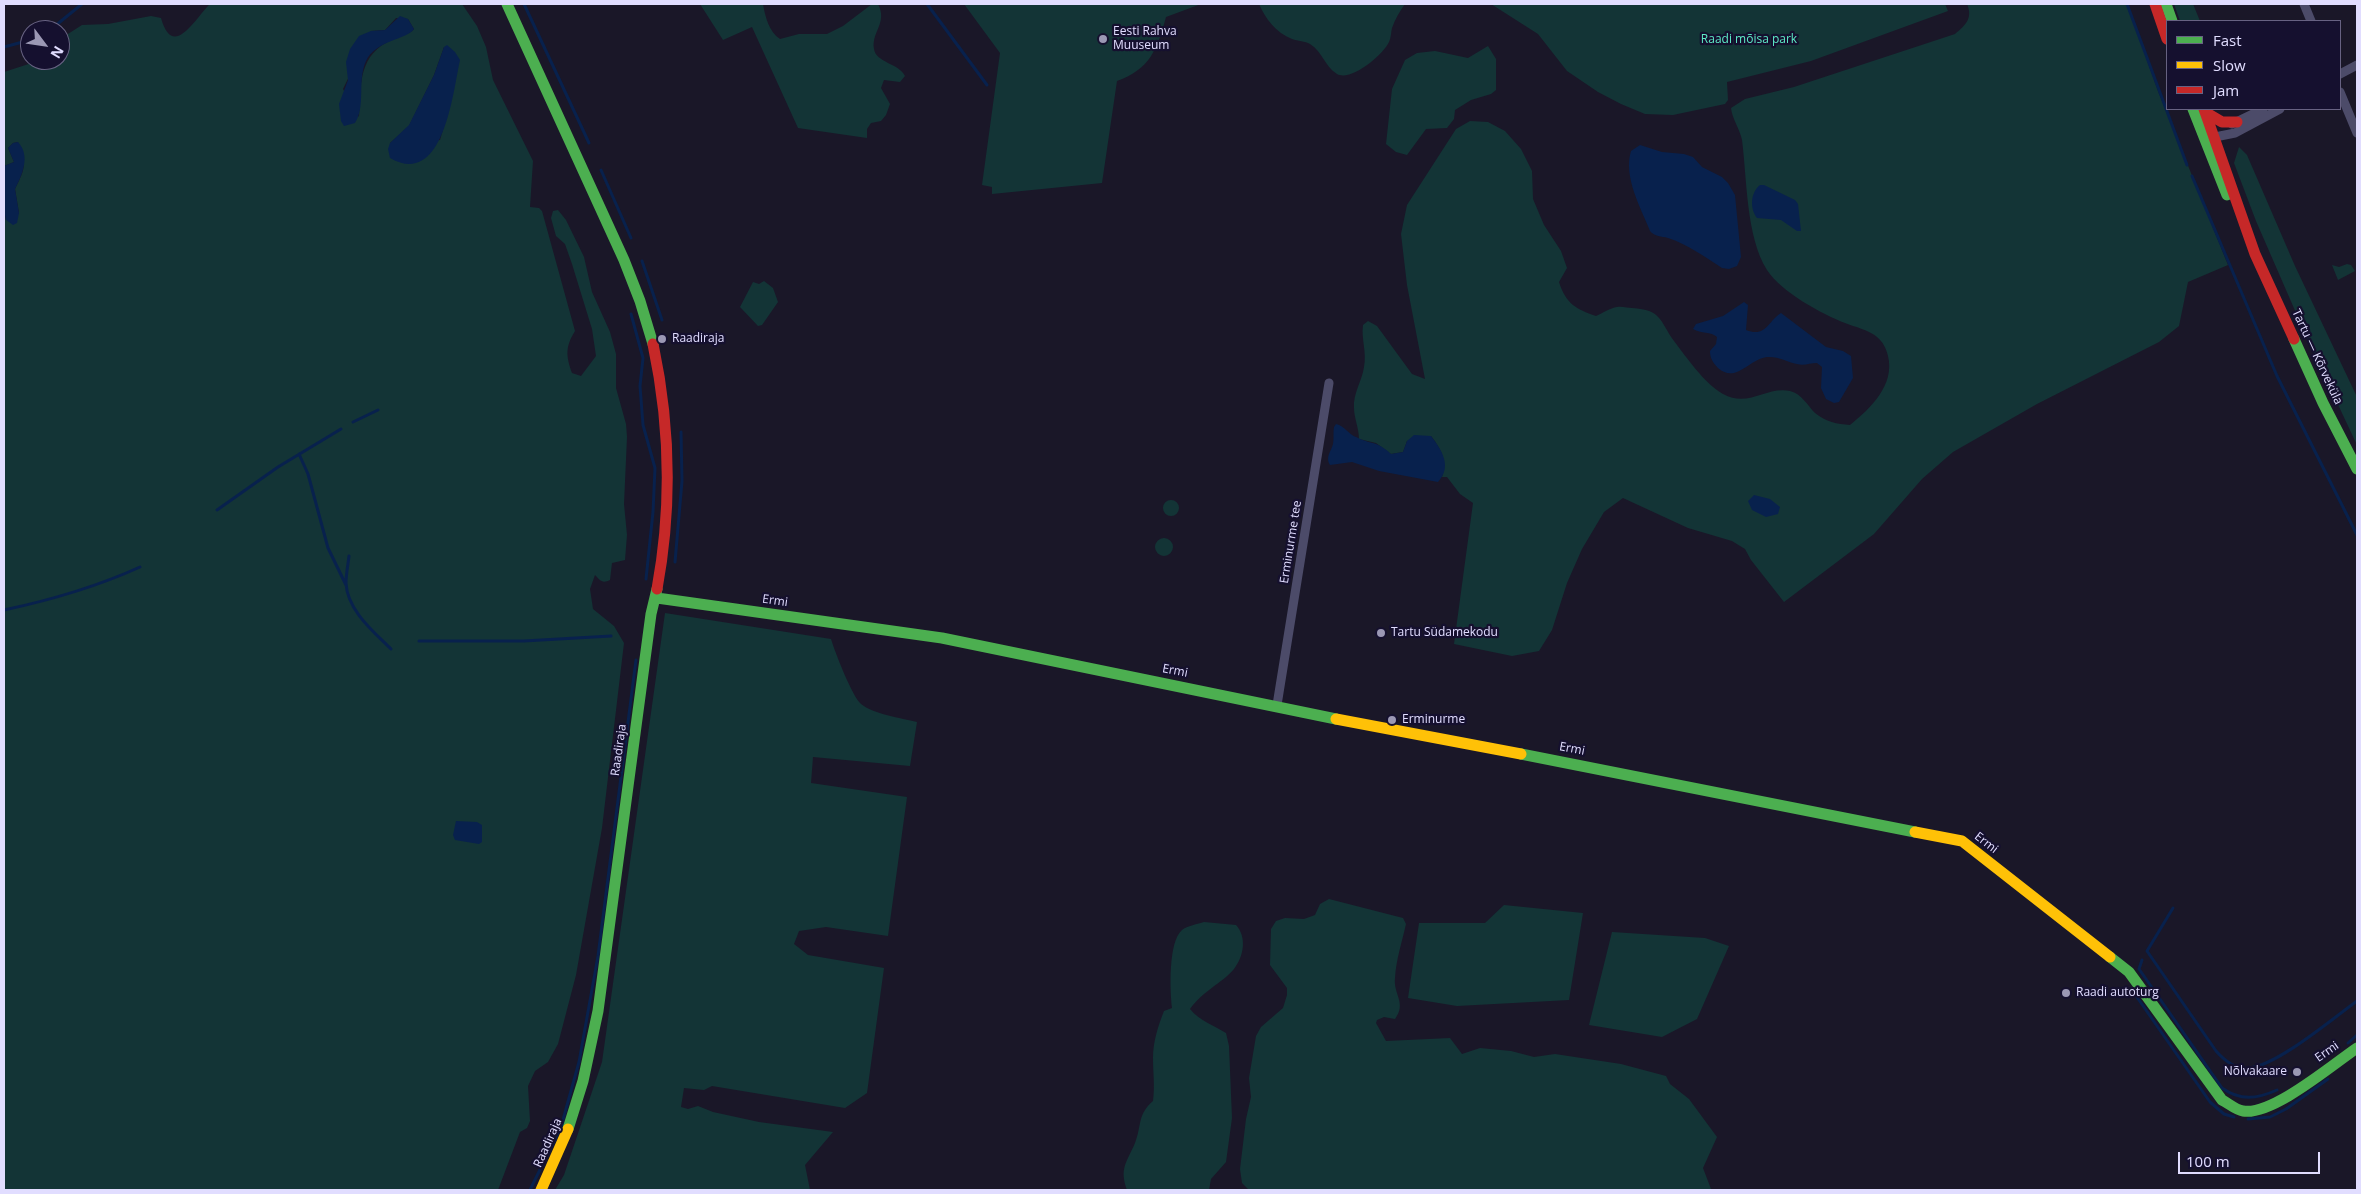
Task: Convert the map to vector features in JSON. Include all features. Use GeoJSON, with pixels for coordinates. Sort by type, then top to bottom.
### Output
{"type":"FeatureCollection","features":[{"type":"Feature","properties":{"kind":"street","name":"Raadiraja"},"geometry":{"type":"LineString","coordinates":[[507,4],[615,238],[635,287],[652,342],[665,423],[667,471],[667,504],[657,598],[651,614],[598,1011],[589,1063],[571,1127],[541,1190]]}},
{"type":"Feature","properties":{"kind":"street"},"geometry":{"type":"LineString","coordinates":[[2155,4],[2166,36]]}},
{"type":"Feature","properties":{"kind":"street"},"geometry":{"type":"LineString","coordinates":[[2166,4],[2172,20]]}},
{"type":"Feature","properties":{"kind":"street"},"geometry":{"type":"LineString","coordinates":[[2304,4],[2311,20]]}},
{"type":"Feature","properties":{"kind":"street"},"geometry":{"type":"LineString","coordinates":[[2341,73],[2357,65]]}},
{"type":"Feature","properties":{"kind":"street"},"geometry":{"type":"LineString","coordinates":[[2341,94],[2357,133]]}},
{"type":"Feature","properties":{"kind":"street"},"geometry":{"type":"LineString","coordinates":[[2200,110],[2222,122],[2237,122]]}},
{"type":"Feature","properties":{"kind":"street","name":"Tartu — Kõrveküla"},"geometry":{"type":"LineString","coordinates":[[2200,110],[2209,138],[2256,254],[2323,403],[2357,469]]}},
{"type":"Feature","properties":{"kind":"street"},"geometry":{"type":"LineString","coordinates":[[2209,138],[2219,130],[2261,110]]}},
{"type":"Feature","properties":{"kind":"street"},"geometry":{"type":"LineString","coordinates":[[2209,138],[2235,133],[2278,110]]}},
{"type":"Feature","properties":{"kind":"street","name":"Erminurme tee"},"geometry":{"type":"LineString","coordinates":[[1277,705],[1329,383]]}},
{"type":"Feature","properties":{"kind":"street","name":"Ermi"},"geometry":{"type":"LineString","coordinates":[[657,598],[942,638],[1277,705],[1390,730],[1555,760],[1962,841],[2129,972],[2143,989],[2212,1090],[2222,1100],[2241,1110],[2255,1111],[2281,1101],[2357,1048]]}},
{"type":"Feature","properties":{"kind":"green space"},"geometry":{"type":"Polygon","coordinates":[[[210,4],[462,4],[477,26],[486,47],[493,80],[533,161],[530,207],[539,208],[542,211],[575,331],[568,347],[572,373],[581,376],[596,356],[592,329],[572,264],[565,244],[556,236],[551,218],[553,211],[558,210],[566,220],[584,257],[592,292],[610,332],[616,354],[616,388],[626,424],[627,437],[624,504],[627,535],[625,560],[612,563],[610,580],[600,580],[595,575],[590,589],[593,609],[614,626],[624,643],[602,828],[576,975],[558,1044],[548,1062],[535,1071],[528,1086],[530,1121],[527,1128],[520,1132],[498,1190],[4,1190],[4,211],[6,220],[19,213],[15,189],[24,166],[18,142],[13,143],[8,148],[14,162],[4,166],[4,72],[20,67],[20,70],[70,70],[70,33],[82,25],[108,24],[151,16],[161,18],[166,30],[172,36],[178,36],[192,25],[210,4]],[[396,18],[385,30],[371,31],[343,89],[359,117],[361,82],[367,62],[373,53],[382,46],[410,33],[414,29],[408,19],[396,18]],[[444,47],[434,75],[409,126],[390,143],[440,140],[451,101],[444,47]]]}},
{"type":"Feature","properties":{"kind":"green space"},"geometry":{"type":"Polygon","coordinates":[[[700,4],[763,4],[770,28],[780,39],[799,34],[827,34],[843,26],[872,4],[878,4],[881,17],[875,37],[874,49],[879,57],[898,68],[905,76],[900,82],[884,80],[881,88],[890,104],[886,115],[881,121],[871,123],[867,129],[867,138],[798,128],[752,27],[723,40],[700,4]]]}},
{"type":"Feature","properties":{"kind":"green space"},"geometry":{"type":"Polygon","coordinates":[[[964,4],[1201,4],[1166,17],[1155,49],[1145,64],[1137,71],[1117,81],[1102,183],[992,194],[992,187],[982,185],[1000,53],[964,4]]]}},
{"type":"Feature","properties":{"kind":"green space"},"geometry":{"type":"Polygon","coordinates":[[[1259,4],[1405,4],[1393,25],[1389,42],[1380,54],[1358,71],[1343,75],[1333,71],[1318,51],[1310,44],[1292,39],[1276,29],[1264,15],[1259,4]]]}},
{"type":"Feature","properties":{"kind":"green space","name":"Raadi mõisa park"},"geometry":{"type":"Polygon","coordinates":[[[1491,4],[1945,4],[1948,11],[1811,61],[1727,82],[1728,100],[1725,104],[1673,115],[1645,114],[1598,92],[1567,71],[1538,34],[1491,4]]]}},
{"type":"Feature","properties":{"kind":"green space"},"geometry":{"type":"Polygon","coordinates":[[[1967,4],[2127,4],[2158,91],[2228,265],[2188,282],[2179,326],[2159,342],[2037,404],[1953,452],[1922,479],[1874,534],[1784,602],[1751,560],[1745,549],[1732,541],[1688,528],[1623,498],[1604,512],[1582,549],[1567,583],[1552,630],[1539,651],[1512,656],[1454,644],[1473,503],[1460,494],[1447,477],[1442,477],[1444,465],[1442,455],[1431,436],[1407,441],[1403,452],[1391,454],[1376,443],[1359,439],[1354,403],[1365,361],[1363,325],[1368,321],[1377,326],[1412,374],[1425,379],[1407,285],[1401,234],[1407,205],[1456,129],[1470,121],[1488,122],[1505,131],[1521,149],[1532,171],[1533,199],[1544,225],[1561,251],[1567,268],[1559,282],[1565,296],[1573,305],[1596,316],[1612,308],[1619,307],[1649,311],[1659,317],[1674,341],[1703,377],[1723,394],[1741,399],[1773,391],[1790,391],[1801,397],[1823,419],[1850,425],[1866,411],[1885,386],[1889,367],[1886,350],[1881,341],[1874,335],[1825,314],[1792,294],[1773,278],[1767,270],[1760,256],[1751,224],[1742,140],[1731,108],[1745,99],[1794,87],[1955,34],[1969,17],[1967,4]]]}},
{"type":"Feature","properties":{"kind":"green space"},"geometry":{"type":"Polygon","coordinates":[[[2174,4],[2193,4],[2200,20],[2180,20],[2174,4]]]}},
{"type":"Feature","properties":{"kind":"green space"},"geometry":{"type":"Polygon","coordinates":[[[1488,46],[1496,59],[1496,90],[1491,94],[1471,100],[1455,110],[1454,119],[1447,128],[1426,129],[1407,155],[1396,152],[1386,144],[1392,89],[1405,60],[1417,53],[1435,51],[1468,58],[1488,46]]]}},
{"type":"Feature","properties":{"kind":"green space"},"geometry":{"type":"Polygon","coordinates":[[[2239,147],[2247,155],[2295,266],[2357,397],[2357,445],[2310,345],[2256,221],[2234,163],[2239,147]]]}},
{"type":"Feature","properties":{"kind":"green space"},"geometry":{"type":"Polygon","coordinates":[[[2347,264],[2351,265],[2355,271],[2338,280],[2332,265],[2339,267],[2347,264]]]}},
{"type":"Feature","properties":{"kind":"green space"},"geometry":{"type":"Polygon","coordinates":[[[764,281],[773,288],[778,302],[762,325],[758,326],[740,307],[753,282],[759,284],[764,281]]]}},
{"type":"Feature","properties":{"kind":"green space"},"geometry":{"type":"Polygon","coordinates":[[[1171,500],[1179,508],[1171,516],[1163,508],[1171,500]]]}},
{"type":"Feature","properties":{"kind":"green space"},"geometry":{"type":"Polygon","coordinates":[[[1164,538],[1170,541],[1173,547],[1170,553],[1164,556],[1158,553],[1155,547],[1158,541],[1164,538]]]}},
{"type":"Feature","properties":{"kind":"green space"},"geometry":{"type":"Polygon","coordinates":[[[665,613],[831,639],[849,683],[861,704],[880,713],[917,722],[910,766],[813,757],[811,783],[907,797],[888,936],[826,927],[799,931],[794,944],[808,955],[884,968],[867,1093],[845,1108],[712,1086],[704,1090],[684,1088],[681,1107],[688,1109],[698,1106],[713,1112],[759,1122],[833,1132],[805,1165],[810,1190],[555,1190],[564,1175],[602,1062],[665,613]]]}},
{"type":"Feature","properties":{"kind":"green space"},"geometry":{"type":"Polygon","coordinates":[[[1329,899],[1403,918],[1406,924],[1395,978],[1400,1008],[1395,1019],[1384,1017],[1377,1020],[1376,1023],[1386,1041],[1450,1038],[1462,1054],[1480,1048],[1511,1051],[1534,1057],[1555,1054],[1621,1064],[1666,1076],[1670,1084],[1689,1099],[1717,1137],[1703,1168],[1711,1189],[1249,1190],[1242,1183],[1240,1169],[1246,1119],[1251,1097],[1249,1078],[1256,1036],[1261,1027],[1283,1008],[1287,995],[1287,988],[1270,965],[1271,929],[1276,921],[1285,918],[1304,919],[1315,915],[1320,904],[1329,899]]]}},
{"type":"Feature","properties":{"kind":"green space"},"geometry":{"type":"Polygon","coordinates":[[[1504,905],[1583,913],[1569,1000],[1457,1006],[1408,998],[1419,923],[1485,923],[1504,905]]]}},
{"type":"Feature","properties":{"kind":"green space"},"geometry":{"type":"Polygon","coordinates":[[[1204,922],[1236,925],[1243,941],[1242,953],[1234,969],[1195,1002],[1190,1009],[1202,1020],[1226,1033],[1229,1046],[1232,1118],[1226,1162],[1211,1179],[1209,1190],[1127,1190],[1124,1176],[1125,1165],[1135,1143],[1144,1111],[1153,1101],[1153,1052],[1156,1034],[1164,1011],[1172,1008],[1171,967],[1174,945],[1177,936],[1182,930],[1204,922]]]}},
{"type":"Feature","properties":{"kind":"green space"},"geometry":{"type":"Polygon","coordinates":[[[1612,932],[1705,938],[1729,946],[1697,1019],[1662,1037],[1589,1025],[1612,932]]]}},
{"type":"Feature","properties":{"kind":"water"},"geometry":{"type":"Polygon","coordinates":[[[400,16],[408,19],[414,29],[405,36],[383,45],[371,54],[363,69],[358,116],[355,123],[344,126],[341,121],[339,104],[348,80],[346,62],[350,49],[359,36],[371,31],[385,30],[400,16]]]}},
{"type":"Feature","properties":{"kind":"water"},"geometry":{"type":"Polygon","coordinates":[[[447,45],[460,60],[454,93],[443,132],[434,149],[423,160],[408,164],[390,158],[388,149],[390,143],[409,125],[434,75],[444,47],[447,45]]]}},
{"type":"Feature","properties":{"kind":"water"},"geometry":{"type":"Polygon","coordinates":[[[18,142],[22,147],[25,159],[15,189],[19,213],[17,223],[13,225],[6,220],[4,211],[4,166],[14,162],[8,148],[13,143],[18,142]]]}},
{"type":"Feature","properties":{"kind":"water"},"geometry":{"type":"Polygon","coordinates":[[[1640,145],[1662,152],[1684,154],[1693,157],[1702,167],[1722,177],[1728,183],[1735,195],[1741,257],[1737,266],[1729,269],[1722,268],[1696,251],[1650,231],[1634,192],[1629,171],[1631,151],[1640,145]]]}},
{"type":"Feature","properties":{"kind":"water"},"geometry":{"type":"Polygon","coordinates":[[[1760,185],[1764,185],[1795,200],[1798,204],[1801,231],[1797,231],[1781,220],[1757,218],[1753,210],[1752,201],[1754,192],[1760,185]]]}},
{"type":"Feature","properties":{"kind":"water"},"geometry":{"type":"Polygon","coordinates":[[[1744,302],[1748,305],[1746,330],[1758,332],[1766,328],[1781,313],[1826,347],[1843,351],[1851,356],[1853,378],[1839,402],[1834,403],[1826,399],[1821,388],[1822,367],[1817,363],[1800,365],[1779,358],[1767,357],[1737,372],[1725,372],[1718,368],[1712,360],[1710,351],[1716,344],[1717,337],[1693,329],[1696,324],[1723,316],[1744,302]]]}},
{"type":"Feature","properties":{"kind":"water"},"geometry":{"type":"Polygon","coordinates":[[[1336,424],[1342,426],[1353,436],[1377,445],[1391,454],[1403,452],[1407,441],[1414,435],[1431,436],[1442,452],[1445,470],[1438,482],[1379,471],[1352,462],[1330,465],[1328,457],[1333,444],[1334,427],[1336,424]]]}},
{"type":"Feature","properties":{"kind":"water"},"geometry":{"type":"Polygon","coordinates":[[[1754,495],[1770,499],[1780,507],[1778,514],[1766,517],[1752,510],[1748,501],[1754,495]]]}},
{"type":"Feature","properties":{"kind":"water"},"geometry":{"type":"Polygon","coordinates":[[[456,821],[477,822],[482,825],[482,842],[479,844],[455,840],[453,835],[456,821]]]}},
{"type":"Feature","properties":{"kind":"waterway"},"geometry":{"type":"LineString","coordinates":[[62,20],[82,4]]}},
{"type":"Feature","properties":{"kind":"waterway"},"geometry":{"type":"LineString","coordinates":[[524,4],[589,143]]}},
{"type":"Feature","properties":{"kind":"waterway"},"geometry":{"type":"LineString","coordinates":[[927,4],[987,85]]}},
{"type":"Feature","properties":{"kind":"waterway"},"geometry":{"type":"LineString","coordinates":[[2127,4],[2166,109]]}},
{"type":"Feature","properties":{"kind":"waterway"},"geometry":{"type":"LineString","coordinates":[[4,47],[20,43]]}},
{"type":"Feature","properties":{"kind":"waterway"},"geometry":{"type":"LineString","coordinates":[[2167,110],[2187,165]]}},
{"type":"Feature","properties":{"kind":"waterway"},"geometry":{"type":"LineString","coordinates":[[601,170],[631,238]]}},
{"type":"Feature","properties":{"kind":"waterway"},"geometry":{"type":"LineString","coordinates":[[2192,176],[2277,376],[2357,535]]}},
{"type":"Feature","properties":{"kind":"waterway"},"geometry":{"type":"LineString","coordinates":[[642,261],[662,320]]}},
{"type":"Feature","properties":{"kind":"waterway"},"geometry":{"type":"LineString","coordinates":[[631,314],[643,358],[640,386],[643,425],[655,468],[653,512],[646,579]]}},
{"type":"Feature","properties":{"kind":"waterway"},"geometry":{"type":"LineString","coordinates":[[353,422],[378,410]]}},
{"type":"Feature","properties":{"kind":"waterway"},"geometry":{"type":"LineString","coordinates":[[217,510],[278,467],[341,429]]}},
{"type":"Feature","properties":{"kind":"waterway"},"geometry":{"type":"LineString","coordinates":[[675,562],[682,481],[681,432]]}},
{"type":"Feature","properties":{"kind":"waterway"},"geometry":{"type":"LineString","coordinates":[[299,454],[308,474],[328,548],[346,585]]}},
{"type":"Feature","properties":{"kind":"waterway"},"geometry":{"type":"LineString","coordinates":[[349,556],[346,583],[351,602],[362,620],[391,649]]}},
{"type":"Feature","properties":{"kind":"waterway"},"geometry":{"type":"LineString","coordinates":[[4,610],[73,592],[107,581],[140,567]]}},
{"type":"Feature","properties":{"kind":"waterway"},"geometry":{"type":"LineString","coordinates":[[419,641],[524,641],[611,636]]}},
{"type":"Feature","properties":{"kind":"waterway"},"geometry":{"type":"LineString","coordinates":[[530,1190],[561,1127],[579,1062],[598,956],[636,660]]}},
{"type":"Feature","properties":{"kind":"waterway"},"geometry":{"type":"LineString","coordinates":[[2173,908],[2147,951],[2216,1051],[2235,1066],[2249,1068],[2275,1059],[2357,1001]]}},
{"type":"Feature","properties":{"kind":"waterway"},"geometry":{"type":"LineString","coordinates":[[2142,960],[2139,969],[2222,1088],[2242,1097],[2256,1097],[2277,1090]]}},
{"type":"Feature","properties":{"kind":"waterway"},"geometry":{"type":"LineString","coordinates":[[2132,990],[2210,1102],[2224,1114],[2234,1117]]}},
{"type":"Feature","properties":{"kind":"waterway"},"geometry":{"type":"LineString","coordinates":[[2348,1043],[2357,1035]]}},
{"type":"Feature","properties":{"kind":"waterway"},"geometry":{"type":"LineString","coordinates":[[2248,1119],[2270,1117],[2286,1109],[2328,1079]]}},
{"type":"Feature","properties":{"kind":"traffic: fast"},"geometry":{"type":"LineString","coordinates":[[507,4],[624,260],[640,301],[653,344]]}},
{"type":"Feature","properties":{"kind":"traffic: fast"},"geometry":{"type":"LineString","coordinates":[[2166,4],[2172,20]]}},
{"type":"Feature","properties":{"kind":"traffic: fast"},"geometry":{"type":"LineString","coordinates":[[2193,110],[2227,195]]}},
{"type":"Feature","properties":{"kind":"traffic: fast"},"geometry":{"type":"LineString","coordinates":[[2294,339],[2323,403],[2357,469]]}},
{"type":"Feature","properties":{"kind":"traffic: fast"},"geometry":{"type":"LineString","coordinates":[[568,1129],[583,1081],[598,1011],[651,614],[657,589]]}},
{"type":"Feature","properties":{"kind":"traffic: fast"},"geometry":{"type":"LineString","coordinates":[[657,598],[942,638],[1336,719]]}},
{"type":"Feature","properties":{"kind":"traffic: fast"},"geometry":{"type":"LineString","coordinates":[[1521,754],[1915,832]]}},
{"type":"Feature","properties":{"kind":"traffic: fast"},"geometry":{"type":"LineString","coordinates":[[2110,957],[2129,972],[2222,1100],[2240,1110],[2255,1110],[2270,1106],[2302,1088],[2357,1048]]}},
{"type":"Feature","properties":{"kind":"traffic: slow"},"geometry":{"type":"LineString","coordinates":[[1336,719],[1521,754]]}},
{"type":"Feature","properties":{"kind":"traffic: slow"},"geometry":{"type":"LineString","coordinates":[[1915,832],[1962,841],[2110,957]]}},
{"type":"Feature","properties":{"kind":"traffic: slow"},"geometry":{"type":"LineString","coordinates":[[541,1190],[568,1129]]}},
{"type":"Feature","properties":{"kind":"traffic: jam"},"geometry":{"type":"LineString","coordinates":[[2155,4],[2166,36]]}},
{"type":"Feature","properties":{"kind":"traffic: jam"},"geometry":{"type":"LineString","coordinates":[[2204,110],[2255,254],[2294,339]]}},
{"type":"Feature","properties":{"kind":"traffic: jam"},"geometry":{"type":"LineString","coordinates":[[2205,112],[2222,122],[2237,122]]}},
{"type":"Feature","properties":{"kind":"traffic: jam"},"geometry":{"type":"LineString","coordinates":[[653,344],[663,405],[667,466],[665,528],[657,589]]}},
{"type":"Feature","properties":{"kind":"place","name":"Eesti Rahva Muuseum"},"geometry":{"type":"Point","coordinates":[1103,39]}},
{"type":"Feature","properties":{"kind":"place","name":"Raadiraja"},"geometry":{"type":"Point","coordinates":[662,339]}},
{"type":"Feature","properties":{"kind":"place","name":"Tartu Südamekodu"},"geometry":{"type":"Point","coordinates":[1381,633]}},
{"type":"Feature","properties":{"kind":"place","name":"Erminurme"},"geometry":{"type":"Point","coordinates":[1392,720]}},
{"type":"Feature","properties":{"kind":"place","name":"Raadi autoturg"},"geometry":{"type":"Point","coordinates":[2066,993]}},
{"type":"Feature","properties":{"kind":"place","name":"Nõlvakaare"},"geometry":{"type":"Point","coordinates":[2297,1072]}}]}
